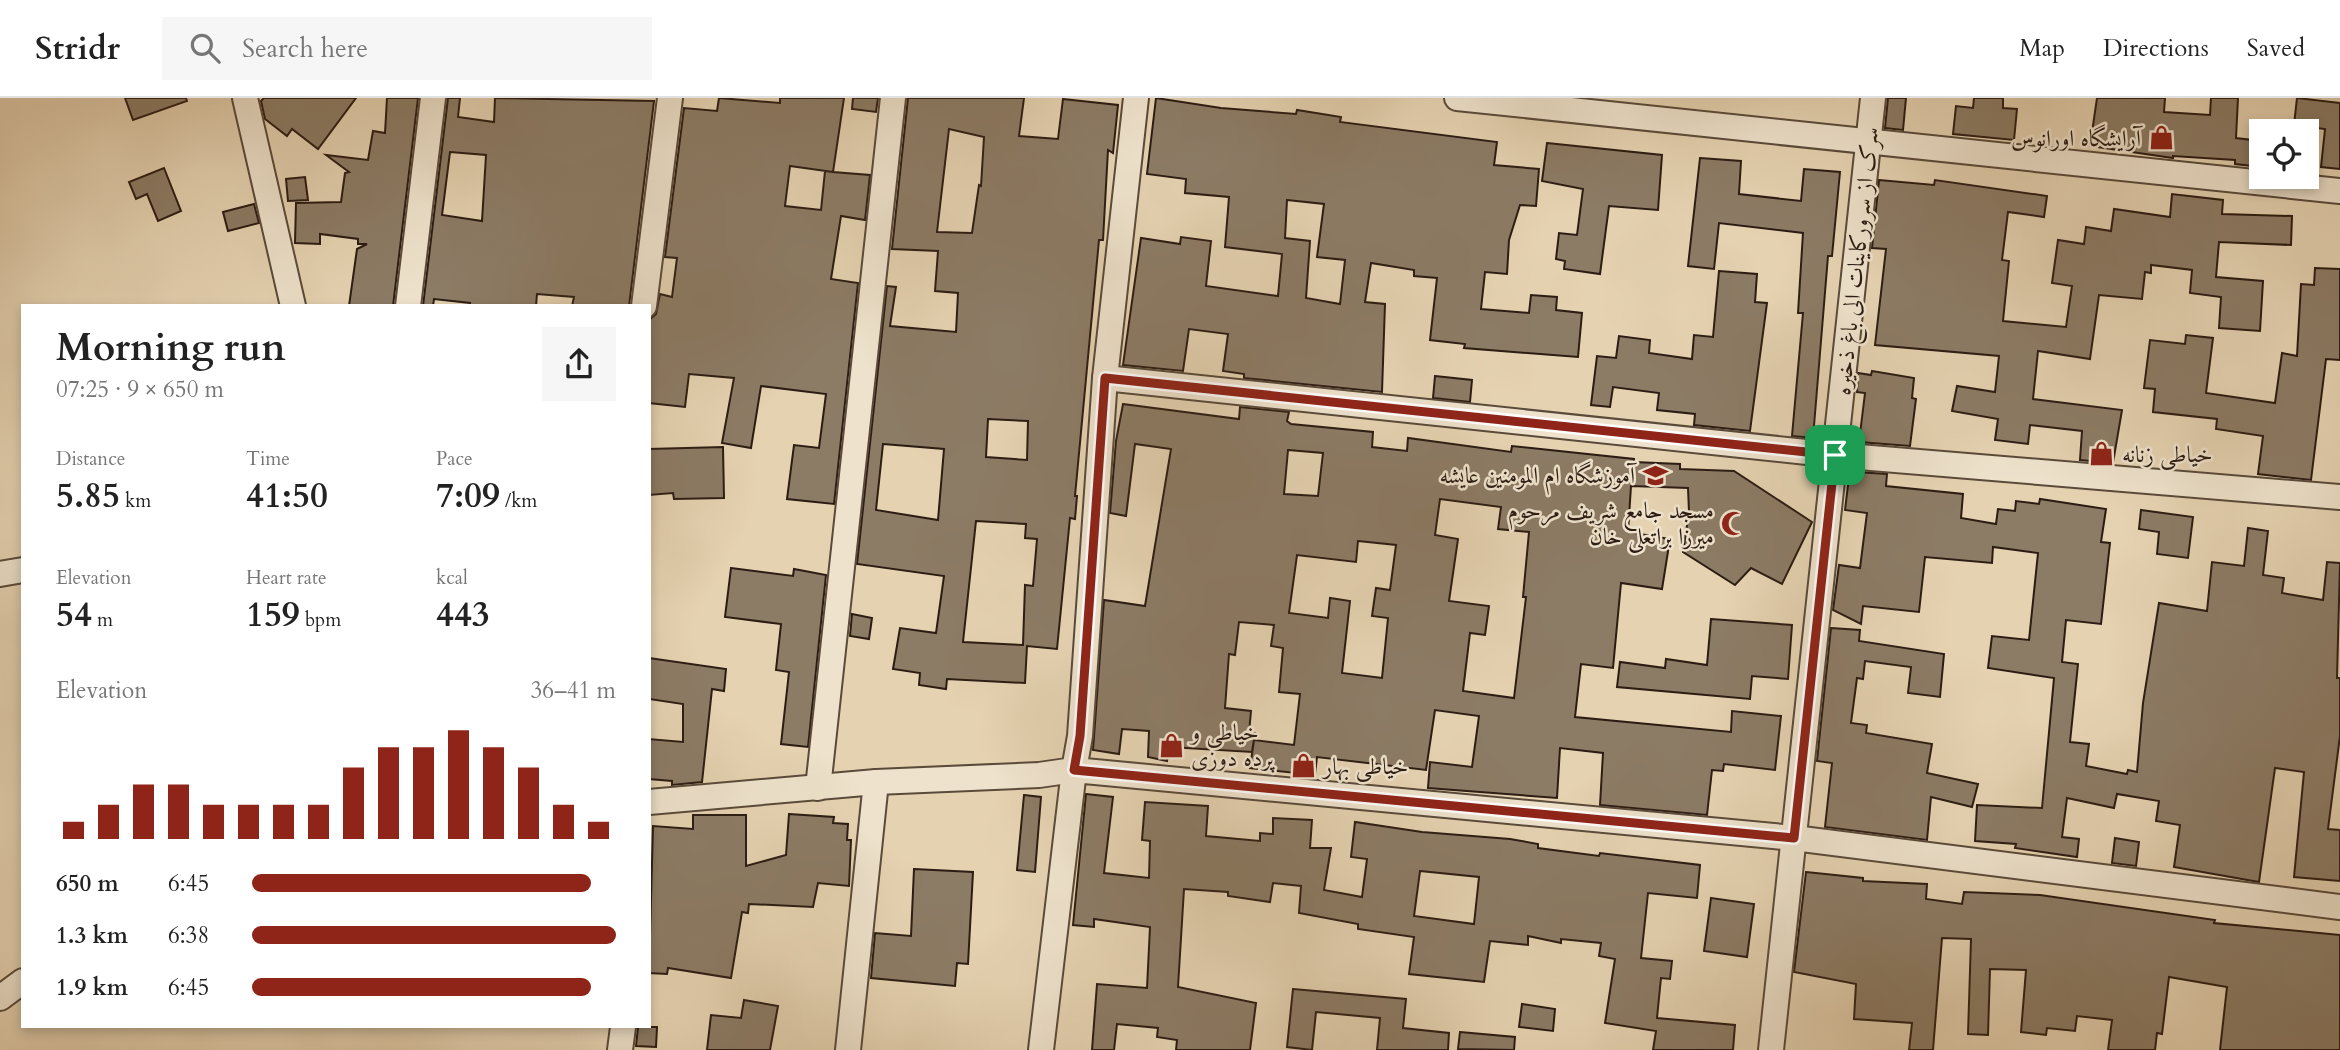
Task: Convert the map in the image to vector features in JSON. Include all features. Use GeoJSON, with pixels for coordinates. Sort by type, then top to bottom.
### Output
{"type":"FeatureCollection","features":[{"type":"Feature","properties":{"kind":"street"},"geometry":{"type":"LineString","coordinates":[[245,98],[293,304]]}},
{"type":"Feature","properties":{"kind":"street"},"geometry":{"type":"LineString","coordinates":[[408,304],[433,98]]}},
{"type":"Feature","properties":{"kind":"street"},"geometry":{"type":"LineString","coordinates":[[644,304],[670,98]]}},
{"type":"Feature","properties":{"kind":"street"},"geometry":{"type":"LineString","coordinates":[[818,788],[893,98]]}},
{"type":"Feature","properties":{"kind":"street"},"geometry":{"type":"LineString","coordinates":[[1041,1050],[1080,736],[1105,378],[1136,98]]}},
{"type":"Feature","properties":{"kind":"street"},"geometry":{"type":"LineString","coordinates":[[1457,98],[2340,191]]}},
{"type":"Feature","properties":{"kind":"street","name":"سرک از سرورکاینات الی باغ ذخیره"},"geometry":{"type":"LineString","coordinates":[[1771,1050],[1873,98]]}},
{"type":"Feature","properties":{"kind":"street"},"geometry":{"type":"LineString","coordinates":[[1105,378],[1835,455],[2340,497]]}},
{"type":"Feature","properties":{"kind":"street"},"geometry":{"type":"LineString","coordinates":[[0,574],[21,570]]}},
{"type":"Feature","properties":{"kind":"street"},"geometry":{"type":"LineString","coordinates":[[651,802],[876,782],[1039,775],[1074,770],[1794,838],[2340,908]]}},
{"type":"Feature","properties":{"kind":"street"},"geometry":{"type":"LineString","coordinates":[[848,1050],[876,782]]}},
{"type":"Feature","properties":{"kind":"street"},"geometry":{"type":"LineString","coordinates":[[0,998],[21,982]]}},
{"type":"Feature","properties":{"kind":"street"},"geometry":{"type":"LineString","coordinates":[[620,1050],[623,1028]]}},
{"type":"Feature","properties":{"kind":"building"},"geometry":{"type":"Polygon","coordinates":[[[125,98],[186,98],[187,101],[133,120],[125,98]]]}},
{"type":"Feature","properties":{"kind":"building"},"geometry":{"type":"Polygon","coordinates":[[[264,98],[356,98],[318,149],[292,129],[287,136],[265,119],[261,101],[264,98]]]}},
{"type":"Feature","properties":{"kind":"building"},"geometry":{"type":"Polygon","coordinates":[[[387,98],[418,98],[393,304],[349,304],[357,249],[367,244],[358,244],[358,239],[320,234],[320,244],[295,243],[296,203],[341,202],[345,173],[349,172],[326,155],[368,160],[373,131],[385,133],[387,98]]]}},
{"type":"Feature","properties":{"kind":"building"},"geometry":{"type":"Polygon","coordinates":[[[448,98],[460,98],[458,117],[494,122],[495,98],[654,101],[629,304],[572,304],[574,297],[537,294],[536,304],[470,304],[434,299],[433,304],[423,304],[448,98]],[[450,152],[442,215],[482,221],[486,155],[450,152]]]}},
{"type":"Feature","properties":{"kind":"building"},"geometry":{"type":"Polygon","coordinates":[[[719,98],[780,103],[780,98],[844,98],[833,172],[870,175],[865,220],[841,216],[831,279],[858,283],[834,504],[787,499],[794,445],[819,448],[826,394],[761,386],[751,448],[722,443],[734,378],[689,374],[685,407],[651,403],[651,318],[656,314],[660,294],[672,297],[677,258],[665,257],[684,108],[717,111],[719,98]],[[790,166],[785,206],[821,210],[825,171],[833,172],[790,166]]]}},
{"type":"Feature","properties":{"kind":"building"},"geometry":{"type":"Polygon","coordinates":[[[853,98],[878,98],[876,112],[852,109],[853,98]]]}},
{"type":"Feature","properties":{"kind":"building"},"geometry":{"type":"Polygon","coordinates":[[[908,98],[1024,98],[1019,136],[1058,139],[1063,99],[1118,105],[1113,153],[1108,150],[1103,240],[1099,240],[1075,519],[1070,518],[1057,649],[1027,646],[1025,683],[947,679],[946,689],[919,685],[920,673],[893,669],[900,628],[936,633],[944,576],[857,564],[887,286],[896,287],[890,326],[956,332],[958,293],[935,291],[938,251],[892,249],[908,98]],[[949,129],[937,232],[972,233],[979,185],[981,186],[984,137],[949,129]],[[988,419],[986,457],[1027,460],[1028,421],[988,419]],[[883,444],[876,510],[938,520],[944,449],[883,444]],[[976,521],[963,642],[1023,645],[1025,585],[1033,586],[1037,539],[1025,538],[1026,524],[976,521]]]}},
{"type":"Feature","properties":{"kind":"building"},"geometry":{"type":"Polygon","coordinates":[[[1156,98],[1221,108],[1296,114],[1297,110],[1341,117],[1340,122],[1497,142],[1494,165],[1539,169],[1536,206],[1520,205],[1509,240],[1507,274],[1485,272],[1481,309],[1529,313],[1531,295],[1557,297],[1556,310],[1582,313],[1578,357],[1464,348],[1465,344],[1430,340],[1437,278],[1414,276],[1414,270],[1371,263],[1365,302],[1385,304],[1382,392],[1244,378],[1244,374],[1223,371],[1228,334],[1189,329],[1183,371],[1123,365],[1141,238],[1180,244],[1181,237],[1211,241],[1206,286],[1278,296],[1282,254],[1225,247],[1229,197],[1185,193],[1186,179],[1147,174],[1156,98]],[[1287,200],[1285,238],[1310,241],[1306,298],[1340,304],[1345,260],[1317,257],[1324,204],[1287,200]]]}},
{"type":"Feature","properties":{"kind":"building"},"geometry":{"type":"Polygon","coordinates":[[[1888,98],[1906,98],[1903,130],[1885,128],[1888,98]]]}},
{"type":"Feature","properties":{"kind":"building"},"geometry":{"type":"Polygon","coordinates":[[[1974,98],[2003,98],[2003,108],[2017,109],[2014,140],[1953,134],[1956,106],[1973,108],[1974,98]]]}},
{"type":"Feature","properties":{"kind":"building"},"geometry":{"type":"Polygon","coordinates":[[[2097,98],[2165,98],[2164,112],[2210,115],[2211,98],[2238,98],[2236,138],[2249,140],[2249,166],[2235,164],[2235,160],[2173,158],[2090,146],[2097,98]]]}},
{"type":"Feature","properties":{"kind":"building"},"geometry":{"type":"Polygon","coordinates":[[[2297,98],[2340,103],[2340,169],[2321,167],[2325,129],[2319,128],[2319,119],[2295,119],[2297,98]]]}},
{"type":"Feature","properties":{"kind":"building"},"geometry":{"type":"Polygon","coordinates":[[[1547,143],[1662,155],[1658,210],[1609,206],[1600,274],[1564,269],[1565,261],[1556,259],[1559,233],[1577,235],[1583,189],[1542,181],[1547,143]]]}},
{"type":"Feature","properties":{"kind":"building"},"geometry":{"type":"Polygon","coordinates":[[[1700,158],[1741,161],[1739,194],[1801,201],[1804,169],[1840,172],[1832,256],[1828,256],[1813,438],[1792,436],[1803,313],[1798,313],[1803,233],[1719,223],[1714,269],[1688,266],[1700,158]]]}},
{"type":"Feature","properties":{"kind":"building"},"geometry":{"type":"Polygon","coordinates":[[[164,168],[181,211],[158,221],[147,194],[136,199],[129,182],[164,168]]]}},
{"type":"Feature","properties":{"kind":"building"},"geometry":{"type":"Polygon","coordinates":[[[305,177],[308,200],[288,201],[286,179],[305,177]]]}},
{"type":"Feature","properties":{"kind":"building"},"geometry":{"type":"Polygon","coordinates":[[[1879,180],[1934,185],[1935,180],[2047,196],[2044,217],[2008,212],[2002,260],[2009,261],[2003,321],[2066,327],[2072,286],[2052,283],[2058,240],[2084,244],[2086,227],[2111,231],[2114,209],[2170,217],[2172,194],[2223,200],[2222,214],[2292,216],[2291,245],[2219,242],[2216,277],[2263,281],[2260,331],[2219,328],[2221,297],[2190,293],[2192,270],[2151,265],[2151,273],[2145,272],[2142,299],[2099,295],[2090,359],[2038,351],[2033,399],[2122,410],[2113,463],[2080,460],[2082,431],[2030,425],[2028,444],[1995,440],[1998,419],[1952,411],[1957,386],[1995,392],[1999,356],[1875,345],[1886,249],[1872,248],[1879,180]]]}},
{"type":"Feature","properties":{"kind":"building"},"geometry":{"type":"Polygon","coordinates":[[[254,204],[259,223],[228,231],[223,212],[254,204]]]}},
{"type":"Feature","properties":{"kind":"building"},"geometry":{"type":"Polygon","coordinates":[[[2315,268],[2340,269],[2340,360],[2326,359],[2311,480],[2258,474],[2263,436],[2216,429],[2217,419],[2153,412],[2155,389],[2144,388],[2150,340],[2185,344],[2186,335],[2213,338],[2206,393],[2275,403],[2282,353],[2297,356],[2301,284],[2314,285],[2315,268]]]}},
{"type":"Feature","properties":{"kind":"building"},"geometry":{"type":"Polygon","coordinates":[[[1719,271],[1757,274],[1755,302],[1767,303],[1750,431],[1694,425],[1695,414],[1657,410],[1659,393],[1613,387],[1610,407],[1591,405],[1597,356],[1616,358],[1619,336],[1650,340],[1649,353],[1692,359],[1694,335],[1713,337],[1719,271]]]}},
{"type":"Feature","properties":{"kind":"building"},"geometry":{"type":"Polygon","coordinates":[[[1872,371],[1914,378],[1912,398],[1916,399],[1910,446],[1859,442],[1865,393],[1857,392],[1858,373],[1871,375],[1872,371]]]}},
{"type":"Feature","properties":{"kind":"building"},"geometry":{"type":"Polygon","coordinates":[[[1435,376],[1472,380],[1470,402],[1433,398],[1435,376]]]}},
{"type":"Feature","properties":{"kind":"building"},"geometry":{"type":"Polygon","coordinates":[[[1123,404],[1239,419],[1240,407],[1289,412],[1287,421],[1291,424],[1373,432],[1372,447],[1407,451],[1408,438],[1511,452],[1512,446],[1634,459],[1634,462],[1680,464],[1680,469],[1734,471],[1812,522],[1782,584],[1751,568],[1735,585],[1683,552],[1689,512],[1688,488],[1631,486],[1628,532],[1670,539],[1662,589],[1621,583],[1613,668],[1581,664],[1575,717],[1731,732],[1732,711],[1781,716],[1775,770],[1724,764],[1723,771],[1712,770],[1707,815],[1600,805],[1603,753],[1560,748],[1557,798],[1428,788],[1430,762],[1472,767],[1479,716],[1435,710],[1426,770],[1317,757],[1315,775],[1250,768],[1254,740],[1294,745],[1300,694],[1279,692],[1283,648],[1271,646],[1274,625],[1239,622],[1235,655],[1229,654],[1225,708],[1251,711],[1249,733],[1255,733],[1252,752],[1169,747],[1167,761],[1148,757],[1149,731],[1122,729],[1119,754],[1093,750],[1104,600],[1145,606],[1171,449],[1135,444],[1126,516],[1110,513],[1116,441],[1123,404]],[[1288,450],[1284,494],[1318,496],[1323,453],[1288,450]],[[1440,499],[1435,535],[1458,539],[1449,601],[1489,606],[1485,635],[1470,633],[1463,691],[1514,698],[1526,597],[1523,597],[1529,532],[1498,529],[1501,507],[1440,499]],[[1358,541],[1356,562],[1297,555],[1289,613],[1328,618],[1330,598],[1350,601],[1342,673],[1382,678],[1388,618],[1372,616],[1376,588],[1390,590],[1396,545],[1358,541]]]}},
{"type":"Feature","properties":{"kind":"building"},"geometry":{"type":"Polygon","coordinates":[[[723,447],[724,498],[674,499],[673,493],[651,495],[651,449],[723,447]]]}},
{"type":"Feature","properties":{"kind":"building"},"geometry":{"type":"Polygon","coordinates":[[[1856,472],[1887,474],[1886,486],[1963,494],[1961,518],[1996,524],[1998,509],[2015,511],[2016,501],[2039,504],[2040,499],[2106,509],[2101,542],[2110,543],[2101,624],[2066,620],[2062,662],[2078,664],[2070,742],[2089,744],[2086,766],[2127,774],[2128,770],[2137,772],[2143,703],[2159,603],[2207,611],[2212,562],[2244,566],[2248,528],[2268,531],[2263,575],[2284,578],[2282,593],[2323,600],[2327,562],[2340,563],[2337,678],[2340,678],[2340,736],[2328,829],[2340,830],[2340,881],[2294,877],[2304,772],[2275,768],[2259,882],[2174,867],[2180,825],[2156,821],[2159,801],[2117,794],[2114,808],[2067,798],[2062,837],[2079,839],[2077,857],[2015,848],[2016,844],[1975,841],[1977,805],[2042,808],[2054,678],[1988,668],[1992,636],[2029,640],[2038,553],[1993,547],[1992,563],[1925,557],[1919,612],[1863,606],[1861,624],[1833,610],[1839,565],[1860,568],[1867,513],[1845,510],[1849,477],[1855,478],[1856,472]]]}},
{"type":"Feature","properties":{"kind":"building"},"geometry":{"type":"Polygon","coordinates":[[[2141,510],[2193,517],[2188,558],[2157,554],[2159,532],[2139,529],[2141,510]]]}},
{"type":"Feature","properties":{"kind":"building"},"geometry":{"type":"Polygon","coordinates":[[[731,568],[793,576],[794,569],[826,575],[808,747],[781,744],[789,672],[776,670],[781,624],[725,617],[731,568]]]}},
{"type":"Feature","properties":{"kind":"building"},"geometry":{"type":"Polygon","coordinates":[[[852,614],[872,618],[869,639],[850,636],[852,614]]]}},
{"type":"Feature","properties":{"kind":"building"},"geometry":{"type":"Polygon","coordinates":[[[1711,619],[1792,625],[1788,679],[1752,676],[1750,699],[1617,687],[1620,662],[1665,668],[1666,659],[1707,665],[1711,619]]]}},
{"type":"Feature","properties":{"kind":"building"},"geometry":{"type":"Polygon","coordinates":[[[1831,628],[1860,630],[1859,641],[1944,654],[1940,697],[1908,693],[1911,667],[1865,661],[1863,679],[1857,678],[1851,723],[1867,725],[1866,733],[1932,744],[1927,773],[1978,784],[1972,807],[1931,797],[1927,840],[1825,827],[1832,763],[1817,761],[1831,628]]]}},
{"type":"Feature","properties":{"kind":"building"},"geometry":{"type":"Polygon","coordinates":[[[651,658],[726,669],[724,691],[712,689],[702,782],[672,785],[672,781],[651,779],[651,739],[683,742],[683,704],[651,699],[651,658]]]}},
{"type":"Feature","properties":{"kind":"building"},"geometry":{"type":"Polygon","coordinates":[[[1086,794],[1113,797],[1104,873],[1149,878],[1150,841],[1142,840],[1145,802],[1208,806],[1206,836],[1260,841],[1260,833],[1273,834],[1273,818],[1312,820],[1310,848],[1331,848],[1324,890],[1362,897],[1367,859],[1351,857],[1355,822],[1422,832],[1510,839],[1538,844],[1538,848],[1599,856],[1600,853],[1700,865],[1697,898],[1648,893],[1641,958],[1672,961],[1670,979],[1661,978],[1657,1018],[1735,1025],[1733,1050],[1653,1050],[1656,1031],[1605,1023],[1615,959],[1599,956],[1601,943],[1561,939],[1561,943],[1528,936],[1528,945],[1490,941],[1484,982],[1409,974],[1414,937],[1358,929],[1358,924],[1299,913],[1301,886],[1273,883],[1270,902],[1228,896],[1228,892],[1184,889],[1178,987],[1256,1003],[1250,1050],[1176,1050],[1177,1040],[1157,1037],[1158,1028],[1117,1024],[1114,1050],[1092,1050],[1097,984],[1147,988],[1150,927],[1094,919],[1094,927],[1073,925],[1086,794]],[[1420,871],[1414,916],[1474,924],[1479,877],[1420,871]]]}},
{"type":"Feature","properties":{"kind":"building"},"geometry":{"type":"Polygon","coordinates":[[[1024,795],[1041,797],[1035,872],[1017,870],[1024,795]]]}},
{"type":"Feature","properties":{"kind":"building"},"geometry":{"type":"Polygon","coordinates":[[[789,814],[834,817],[833,823],[848,824],[847,840],[851,840],[849,886],[818,883],[813,907],[749,904],[748,913],[742,912],[731,978],[668,968],[667,974],[651,973],[653,826],[693,829],[693,815],[746,815],[746,866],[786,855],[789,814]]]}},
{"type":"Feature","properties":{"kind":"building"},"geometry":{"type":"Polygon","coordinates":[[[2115,838],[2139,842],[2136,866],[2112,863],[2115,838]]]}},
{"type":"Feature","properties":{"kind":"building"},"geometry":{"type":"Polygon","coordinates":[[[914,869],[973,872],[968,964],[957,963],[955,986],[871,978],[875,933],[911,936],[914,869]]]}},
{"type":"Feature","properties":{"kind":"building"},"geometry":{"type":"Polygon","coordinates":[[[1806,872],[1863,878],[1863,881],[1927,884],[1926,899],[1962,904],[1964,892],[2040,895],[2215,920],[2214,923],[2340,935],[2340,1050],[2220,1050],[2227,987],[2169,977],[2162,1034],[2157,1033],[2155,1050],[2108,1050],[2112,1020],[2077,1016],[2075,1031],[2047,1028],[2046,1035],[2021,1032],[2026,970],[1990,969],[1988,1035],[1968,1034],[1971,939],[1942,938],[1933,1050],[1909,1050],[1912,1023],[1854,1019],[1856,984],[1794,972],[1806,872]]]}},
{"type":"Feature","properties":{"kind":"building"},"geometry":{"type":"Polygon","coordinates":[[[1711,898],[1754,904],[1747,957],[1704,951],[1711,898]]]}},
{"type":"Feature","properties":{"kind":"building"},"geometry":{"type":"Polygon","coordinates":[[[1293,989],[1406,999],[1403,1028],[1449,1033],[1448,1050],[1377,1050],[1380,1018],[1316,1012],[1312,1050],[1287,1047],[1293,989]]]}},
{"type":"Feature","properties":{"kind":"building"},"geometry":{"type":"Polygon","coordinates":[[[744,1000],[778,1006],[770,1050],[707,1050],[711,1015],[741,1018],[744,1000]]]}},
{"type":"Feature","properties":{"kind":"building"},"geometry":{"type":"Polygon","coordinates":[[[1522,1004],[1555,1009],[1553,1031],[1519,1027],[1522,1004]]]}},
{"type":"Feature","properties":{"kind":"building"},"geometry":{"type":"Polygon","coordinates":[[[657,1027],[656,1047],[636,1046],[638,1028],[657,1027]]]}},
{"type":"Feature","properties":{"kind":"building"},"geometry":{"type":"Polygon","coordinates":[[[1460,1032],[1515,1037],[1514,1050],[1458,1049],[1460,1032]]]}},
{"type":"Feature","properties":{"kind":"place","name":"آرایشگاه اورانوس"},"geometry":{"type":"Point","coordinates":[2161,138]}},
{"type":"Feature","properties":{"kind":"place","name":"خیاطی زنانه"},"geometry":{"type":"Point","coordinates":[2102,454]}},
{"type":"Feature","properties":{"kind":"place","name":"آموزشگاه ام المومنین عایشه"},"geometry":{"type":"Point","coordinates":[1655,475]}},
{"type":"Feature","properties":{"kind":"place","name":"مسجد جامع شریف مرحوم میرزا براتعلی خان"},"geometry":{"type":"Point","coordinates":[1734,523]}},
{"type":"Feature","properties":{"kind":"place","name":"خیاطی و پرده دوزی"},"geometry":{"type":"Point","coordinates":[1171,745]}},
{"type":"Feature","properties":{"kind":"place","name":"خیاطی بهار"},"geometry":{"type":"Point","coordinates":[1303,766]}},
{"type":"Feature","properties":{"kind":"route"},"geometry":{"type":"LineString","coordinates":[[1105,378],[1835,455],[1794,838],[1074,770],[1080,736],[1105,378]]}}]}
